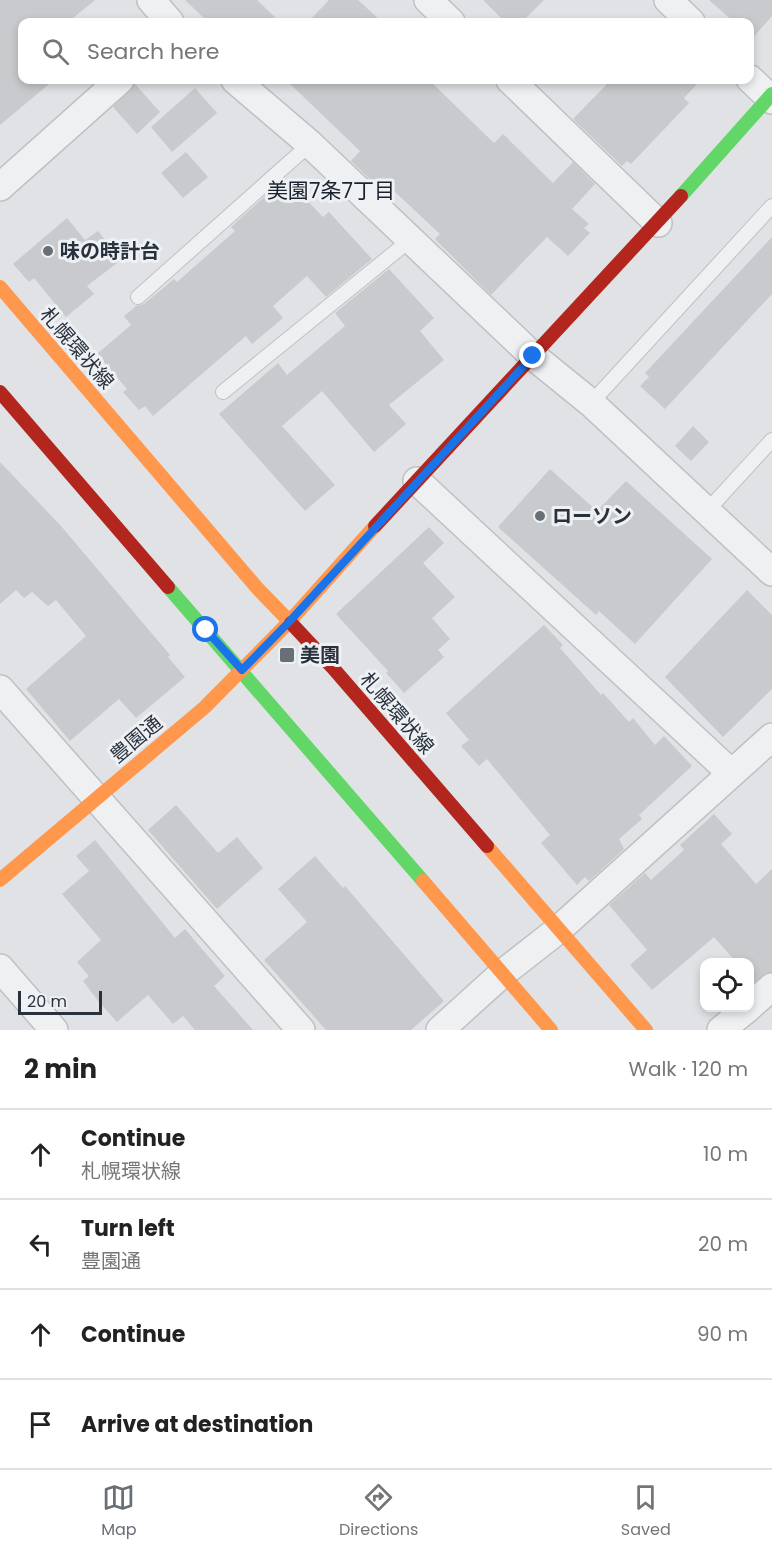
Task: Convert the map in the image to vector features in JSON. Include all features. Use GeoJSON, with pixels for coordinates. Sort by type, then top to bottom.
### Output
{"type":"FeatureCollection","features":[{"type":"Feature","properties":{"kind":"main road","name":"豊園通"},"geometry":{"type":"LineString","coordinates":[[0,880],[205,707],[242,670],[658,223],[771,97]]}},
{"type":"Feature","properties":{"kind":"main road","name":"札幌環状線"},"geometry":{"type":"LineString","coordinates":[[0,287],[646,1030]]}},
{"type":"Feature","properties":{"kind":"main road"},"geometry":{"type":"LineString","coordinates":[[0,392],[552,1030]]}},
{"type":"Feature","properties":{"kind":"street"},"geometry":{"type":"LineString","coordinates":[[152,0],[167,18]]}},
{"type":"Feature","properties":{"kind":"street"},"geometry":{"type":"LineString","coordinates":[[428,0],[447,18]]}},
{"type":"Feature","properties":{"kind":"street"},"geometry":{"type":"LineString","coordinates":[[668,0],[687,18]]}},
{"type":"Feature","properties":{"kind":"street"},"geometry":{"type":"LineString","coordinates":[[754,82],[771,97]]}},
{"type":"Feature","properties":{"kind":"street"},"geometry":{"type":"LineString","coordinates":[[0,187],[116,84]]}},
{"type":"Feature","properties":{"kind":"street"},"geometry":{"type":"LineString","coordinates":[[240,84],[310,144],[533,356],[591,403],[772,572]]}},
{"type":"Feature","properties":{"kind":"street"},"geometry":{"type":"LineString","coordinates":[[514,84],[658,223]]}},
{"type":"Feature","properties":{"kind":"street"},"geometry":{"type":"LineString","coordinates":[[417,481],[731,773]]}},
{"type":"Feature","properties":{"kind":"street"},"geometry":{"type":"LineString","coordinates":[[0,688],[301,1030]]}},
{"type":"Feature","properties":{"kind":"street"},"geometry":{"type":"LineString","coordinates":[[440,1030],[502,973],[558,930],[772,737]]}},
{"type":"Feature","properties":{"kind":"street"},"geometry":{"type":"LineString","coordinates":[[0,968],[54,1030]]}},
{"type":"Feature","properties":{"kind":"street"},"geometry":{"type":"LineString","coordinates":[[754,1003],[772,987]]}},
{"type":"Feature","properties":{"kind":"street"},"geometry":{"type":"LineString","coordinates":[[721,1030],[743,1012]]}},
{"type":"Feature","properties":{"kind":"lane"},"geometry":{"type":"LineString","coordinates":[[138,297],[310,144]]}},
{"type":"Feature","properties":{"kind":"lane"},"geometry":{"type":"LineString","coordinates":[[591,403],[772,206]]}},
{"type":"Feature","properties":{"kind":"lane"},"geometry":{"type":"LineString","coordinates":[[223,392],[410,240]]}},
{"type":"Feature","properties":{"kind":"lane"},"geometry":{"type":"LineString","coordinates":[[706,512],[772,440]]}},
{"type":"Feature","properties":{"kind":"building"},"geometry":{"type":"Polygon","coordinates":[[[0,0],[95,0],[73,18],[18,18],[18,84],[49,84],[0,125],[0,0]]]}},
{"type":"Feature","properties":{"kind":"building"},"geometry":{"type":"Polygon","coordinates":[[[185,0],[257,0],[276,18],[204,18],[185,0]]]}},
{"type":"Feature","properties":{"kind":"building"},"geometry":{"type":"Polygon","coordinates":[[[329,0],[358,0],[378,18],[312,18],[329,0]]]}},
{"type":"Feature","properties":{"kind":"building"},"geometry":{"type":"Polygon","coordinates":[[[483,0],[544,0],[526,18],[501,18],[483,0]]]}},
{"type":"Feature","properties":{"kind":"building"},"geometry":{"type":"Polygon","coordinates":[[[709,0],[772,0],[772,16],[754,36],[754,18],[729,18],[709,0]]]}},
{"type":"Feature","properties":{"kind":"building"},"geometry":{"type":"Polygon","coordinates":[[[135,84],[160,112],[137,134],[113,107],[135,84]]]}},
{"type":"Feature","properties":{"kind":"building"},"geometry":{"type":"Polygon","coordinates":[[[290,84],[433,84],[494,143],[503,134],[553,183],[573,162],[595,184],[572,209],[589,224],[584,228],[590,233],[568,256],[547,237],[491,295],[435,239],[440,234],[380,178],[374,183],[351,161],[360,151],[290,84]]]}},
{"type":"Feature","properties":{"kind":"building"},"geometry":{"type":"Polygon","coordinates":[[[607,84],[697,84],[684,98],[689,103],[631,164],[627,161],[622,166],[573,119],[607,84]]]}},
{"type":"Feature","properties":{"kind":"building"},"geometry":{"type":"Polygon","coordinates":[[[195,88],[217,113],[172,152],[151,127],[195,88]]]}},
{"type":"Feature","properties":{"kind":"building"},"geometry":{"type":"Polygon","coordinates":[[[186,152],[208,177],[183,198],[161,173],[186,152]]]}},
{"type":"Feature","properties":{"kind":"building"},"geometry":{"type":"Polygon","coordinates":[[[285,178],[323,217],[329,212],[372,259],[326,297],[307,276],[273,306],[283,318],[252,344],[246,336],[153,416],[145,406],[139,410],[123,392],[127,389],[97,354],[131,325],[124,316],[136,306],[144,304],[174,279],[177,282],[235,231],[231,227],[285,178]]]}},
{"type":"Feature","properties":{"kind":"building"},"geometry":{"type":"Polygon","coordinates":[[[67,218],[85,240],[98,231],[121,260],[87,286],[94,294],[66,317],[34,278],[29,282],[13,264],[67,218]]]}},
{"type":"Feature","properties":{"kind":"building"},"geometry":{"type":"Polygon","coordinates":[[[772,237],[772,294],[665,409],[640,386],[649,377],[645,373],[772,237]]]}},
{"type":"Feature","properties":{"kind":"building"},"geometry":{"type":"Polygon","coordinates":[[[389,269],[434,318],[420,331],[444,360],[389,405],[406,424],[374,452],[322,391],[282,426],[335,485],[305,511],[219,414],[278,363],[287,375],[345,326],[335,313],[389,269]]]}},
{"type":"Feature","properties":{"kind":"building"},"geometry":{"type":"Polygon","coordinates":[[[693,426],[709,442],[691,461],[675,446],[693,426]]]}},
{"type":"Feature","properties":{"kind":"building"},"geometry":{"type":"Polygon","coordinates":[[[0,462],[61,526],[170,655],[168,657],[185,677],[136,718],[119,699],[70,741],[26,689],[86,636],[56,600],[48,606],[32,592],[24,598],[16,590],[0,604],[0,462]]]}},
{"type":"Feature","properties":{"kind":"building"},"geometry":{"type":"Polygon","coordinates":[[[550,469],[597,511],[626,481],[712,559],[635,644],[599,611],[596,615],[498,527],[550,469]]]}},
{"type":"Feature","properties":{"kind":"building"},"geometry":{"type":"Polygon","coordinates":[[[429,527],[444,543],[423,563],[455,597],[432,618],[450,639],[438,650],[444,657],[404,693],[386,673],[388,671],[336,614],[429,527]]]}},
{"type":"Feature","properties":{"kind":"building"},"geometry":{"type":"Polygon","coordinates":[[[747,590],[772,615],[772,689],[723,737],[665,677],[747,590]]]}},
{"type":"Feature","properties":{"kind":"building"},"geometry":{"type":"Polygon","coordinates":[[[544,625],[563,645],[560,648],[601,695],[603,693],[629,722],[633,718],[655,745],[664,736],[692,766],[639,815],[642,819],[619,839],[624,849],[589,881],[585,877],[577,885],[541,843],[550,835],[487,759],[479,766],[461,746],[469,740],[446,713],[544,625]]]}},
{"type":"Feature","properties":{"kind":"building"},"geometry":{"type":"Polygon","coordinates":[[[176,805],[218,853],[237,837],[263,868],[217,909],[148,830],[176,805]]]}},
{"type":"Feature","properties":{"kind":"building"},"geometry":{"type":"Polygon","coordinates":[[[714,814],[732,834],[721,844],[756,884],[772,869],[772,972],[754,982],[754,958],[733,958],[714,937],[652,990],[630,965],[647,950],[609,905],[645,873],[651,880],[684,850],[680,845],[714,814]]]}},
{"type":"Feature","properties":{"kind":"building"},"geometry":{"type":"Polygon","coordinates":[[[95,840],[175,938],[185,929],[225,976],[214,986],[253,1030],[195,1030],[183,1016],[173,1024],[148,995],[117,1022],[99,1002],[83,981],[89,976],[77,962],[101,940],[62,894],[89,871],[76,856],[95,840]]]}},
{"type":"Feature","properties":{"kind":"building"},"geometry":{"type":"Polygon","coordinates":[[[315,856],[343,888],[345,886],[444,1001],[411,1030],[326,1030],[264,960],[307,922],[278,889],[315,856]]]}},
{"type":"Feature","properties":{"kind":"traffic: fast"},"geometry":{"type":"LineString","coordinates":[[681,196],[772,94]]}},
{"type":"Feature","properties":{"kind":"traffic: fast"},"geometry":{"type":"LineString","coordinates":[[168,587],[423,881]]}},
{"type":"Feature","properties":{"kind":"traffic: slow"},"geometry":{"type":"LineString","coordinates":[[0,287],[258,589],[291,623]]}},
{"type":"Feature","properties":{"kind":"traffic: slow"},"geometry":{"type":"LineString","coordinates":[[0,880],[205,707],[289,622],[375,526]]}},
{"type":"Feature","properties":{"kind":"traffic: slow"},"geometry":{"type":"LineString","coordinates":[[487,846],[646,1030]]}},
{"type":"Feature","properties":{"kind":"traffic: slow"},"geometry":{"type":"LineString","coordinates":[[423,881],[551,1030]]}},
{"type":"Feature","properties":{"kind":"traffic: jam"},"geometry":{"type":"LineString","coordinates":[[375,526],[681,196]]}},
{"type":"Feature","properties":{"kind":"traffic: jam"},"geometry":{"type":"LineString","coordinates":[[0,392],[168,587]]}},
{"type":"Feature","properties":{"kind":"traffic: jam"},"geometry":{"type":"LineString","coordinates":[[291,623],[333,668],[487,846]]}},
{"type":"Feature","properties":{"kind":"place","name":"味の時計台"},"geometry":{"type":"Point","coordinates":[48,251]}},
{"type":"Feature","properties":{"kind":"place","name":"ローソン"},"geometry":{"type":"Point","coordinates":[540,516]}},
{"type":"Feature","properties":{"kind":"place","name":"美園"},"geometry":{"type":"Point","coordinates":[287,655]}},
{"type":"Feature","properties":{"kind":"district","name":"美園7条7丁目"},"geometry":{"type":"Point","coordinates":[331,190]}},
{"type":"Feature","properties":{"kind":"route"},"geometry":{"type":"LineString","coordinates":[[206,630],[242,670],[289,622],[324,581],[533,356]]}}]}
